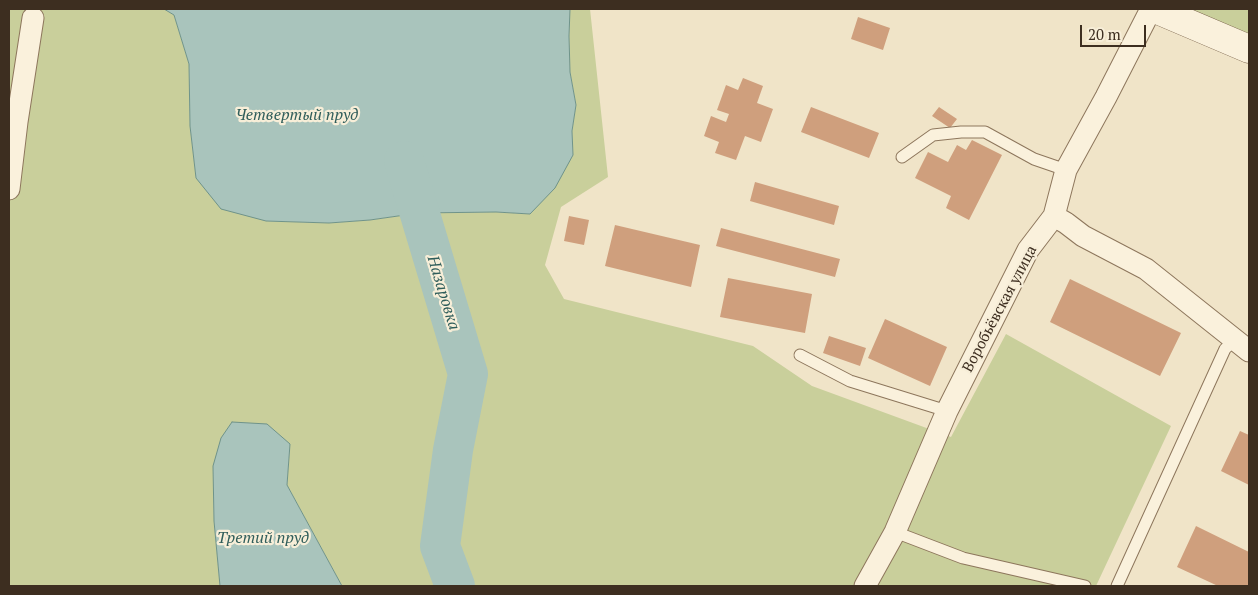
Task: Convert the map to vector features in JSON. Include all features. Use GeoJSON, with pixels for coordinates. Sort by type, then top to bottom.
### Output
{"type":"FeatureCollection","features":[{"type":"Feature","properties":{"kind":"street"},"geometry":{"type":"LineString","coordinates":[[1165,11],[1249,49]]}},
{"type":"Feature","properties":{"kind":"street","name":"Воробьёвская улица"},"geometry":{"type":"LineString","coordinates":[[865,586],[894,532],[947,411],[1028,250],[1054,216],[1066,170],[1106,97],[1165,11]]}},
{"type":"Feature","properties":{"kind":"street"},"geometry":{"type":"LineString","coordinates":[[9,189],[33,18]]}},
{"type":"Feature","properties":{"kind":"street"},"geometry":{"type":"LineString","coordinates":[[1054,216],[1083,236],[1146,269],[1242,345]]}},
{"type":"Feature","properties":{"kind":"lane"},"geometry":{"type":"LineString","coordinates":[[902,157],[933,135],[985,132],[1034,159],[1066,170]]}},
{"type":"Feature","properties":{"kind":"lane"},"geometry":{"type":"LineString","coordinates":[[1117,586],[1225,349],[1242,345]]}},
{"type":"Feature","properties":{"kind":"lane"},"geometry":{"type":"LineString","coordinates":[[800,355],[850,381],[947,411]]}},
{"type":"Feature","properties":{"kind":"lane"},"geometry":{"type":"LineString","coordinates":[[894,532],[963,558],[1085,586]]}},
{"type":"Feature","properties":{"kind":"green space"},"geometry":{"type":"Polygon","coordinates":[[[9,9],[164,9],[174,15],[189,64],[190,126],[196,178],[266,221],[329,223],[370,220],[419,213],[496,212],[530,214],[573,155],[572,131],[576,105],[570,72],[570,9],[590,9],[608,177],[561,207],[545,265],[564,299],[753,346],[812,386],[951,437],[1006,334],[1171,426],[1096,586],[342,586],[287,485],[290,444],[213,466],[214,521],[220,586],[9,586],[9,9]]]}},
{"type":"Feature","properties":{"kind":"green space"},"geometry":{"type":"Polygon","coordinates":[[[1184,9],[1249,9],[1249,36],[1184,9]]]}},
{"type":"Feature","properties":{"kind":"water","name":"Четвертый пруд"},"geometry":{"type":"Polygon","coordinates":[[[164,9],[570,9],[570,72],[576,105],[572,131],[573,155],[555,188],[530,214],[496,212],[419,213],[370,220],[329,223],[266,221],[221,209],[196,178],[190,126],[189,64],[174,15],[164,9]]]}},
{"type":"Feature","properties":{"kind":"water","name":"Третий пруд"},"geometry":{"type":"Polygon","coordinates":[[[232,422],[267,424],[290,444],[287,485],[342,586],[220,586],[214,521],[213,466],[221,438],[232,422]]]}},
{"type":"Feature","properties":{"kind":"building"},"geometry":{"type":"Polygon","coordinates":[[[858,17],[890,28],[883,50],[851,39],[858,17]]]}},
{"type":"Feature","properties":{"kind":"building"},"geometry":{"type":"Polygon","coordinates":[[[743,78],[763,86],[757,103],[773,109],[761,142],[745,136],[736,160],[715,153],[719,142],[704,136],[711,116],[726,122],[729,114],[717,110],[726,85],[738,90],[743,78]]]}},
{"type":"Feature","properties":{"kind":"building"},"geometry":{"type":"Polygon","coordinates":[[[811,107],[879,133],[869,158],[801,132],[811,107]]]}},
{"type":"Feature","properties":{"kind":"building"},"geometry":{"type":"Polygon","coordinates":[[[939,107],[957,119],[950,128],[932,116],[939,107]]]}},
{"type":"Feature","properties":{"kind":"building"},"geometry":{"type":"Polygon","coordinates":[[[972,140],[1002,155],[969,220],[946,208],[951,196],[915,178],[928,152],[948,162],[957,145],[966,150],[972,140]]]}},
{"type":"Feature","properties":{"kind":"building"},"geometry":{"type":"Polygon","coordinates":[[[755,182],[839,206],[834,225],[750,201],[755,182]]]}},
{"type":"Feature","properties":{"kind":"building"},"geometry":{"type":"Polygon","coordinates":[[[569,216],[589,220],[584,245],[564,241],[569,216]]]}},
{"type":"Feature","properties":{"kind":"building"},"geometry":{"type":"Polygon","coordinates":[[[615,225],[700,245],[691,287],[605,266],[615,225]]]}},
{"type":"Feature","properties":{"kind":"building"},"geometry":{"type":"Polygon","coordinates":[[[721,228],[840,259],[835,277],[716,246],[721,228]]]}},
{"type":"Feature","properties":{"kind":"building"},"geometry":{"type":"Polygon","coordinates":[[[728,278],[812,294],[805,333],[720,317],[728,278]]]}},
{"type":"Feature","properties":{"kind":"building"},"geometry":{"type":"Polygon","coordinates":[[[1070,279],[1181,333],[1160,376],[1050,322],[1070,279]]]}},
{"type":"Feature","properties":{"kind":"building"},"geometry":{"type":"Polygon","coordinates":[[[885,319],[947,347],[930,386],[868,358],[885,319]]]}},
{"type":"Feature","properties":{"kind":"building"},"geometry":{"type":"Polygon","coordinates":[[[829,336],[866,348],[860,366],[823,353],[829,336]]]}},
{"type":"Feature","properties":{"kind":"building"},"geometry":{"type":"Polygon","coordinates":[[[1240,431],[1249,435],[1249,485],[1221,471],[1240,431]]]}},
{"type":"Feature","properties":{"kind":"building"},"geometry":{"type":"Polygon","coordinates":[[[1196,526],[1249,552],[1249,586],[1218,586],[1177,567],[1196,526]]]}},
{"type":"Feature","properties":{"kind":"waterway","name":"Назаровка"},"geometry":{"type":"LineString","coordinates":[[404,161],[468,374],[453,450],[440,546],[455,586]]}}]}
